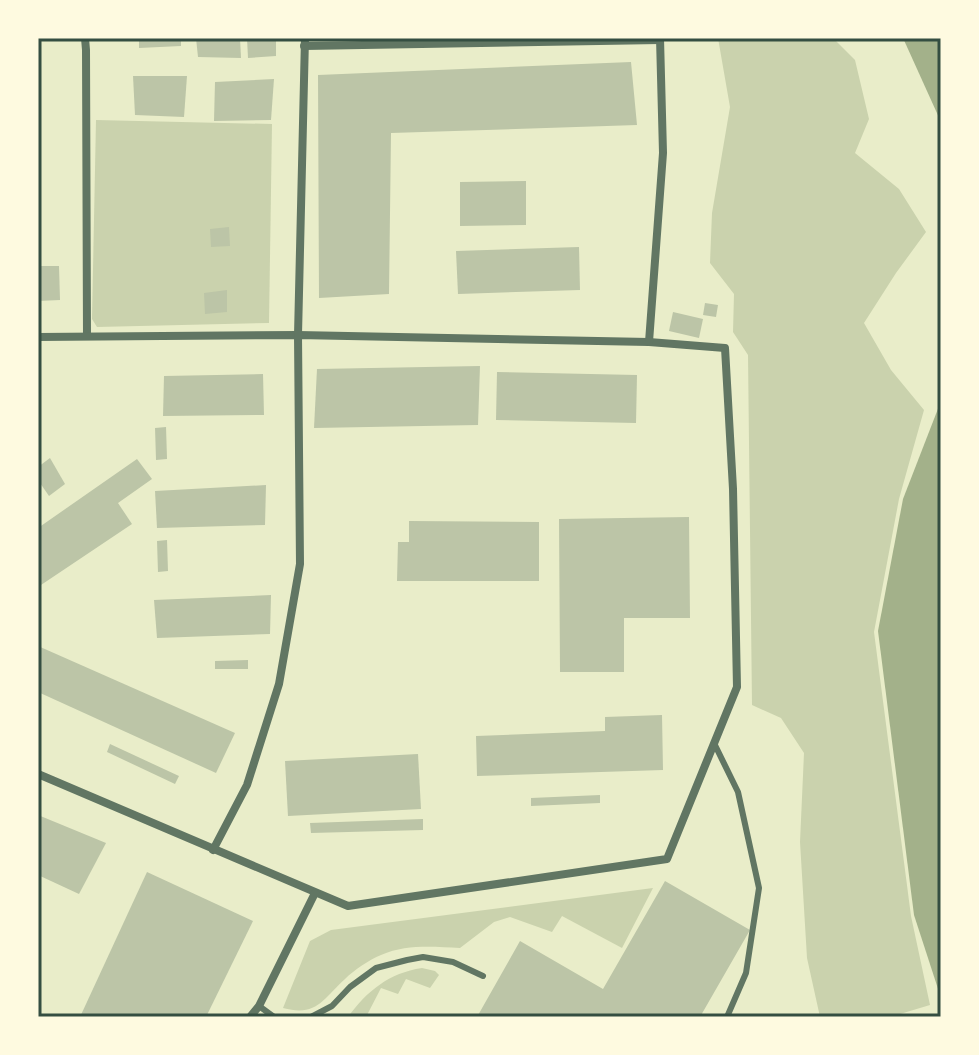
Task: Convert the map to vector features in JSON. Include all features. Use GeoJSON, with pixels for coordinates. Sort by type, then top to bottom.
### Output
{"type":"FeatureCollection","features":[{"type":"Feature","properties":{"kind":"street"},"geometry":{"type":"LineString","coordinates":[[85,38],[87,336]]}},
{"type":"Feature","properties":{"kind":"street"},"geometry":{"type":"LineString","coordinates":[[213,850],[247,785],[279,684],[300,564],[298,335],[304,42],[660,39],[663,153],[649,342]]}},
{"type":"Feature","properties":{"kind":"street"},"geometry":{"type":"LineString","coordinates":[[38,337],[298,335],[649,342],[725,348],[733,489],[737,687],[667,859],[348,906],[38,774]]}},
{"type":"Feature","properties":{"kind":"street"},"geometry":{"type":"LineString","coordinates":[[250,1017],[259,1006],[315,893]]}},
{"type":"Feature","properties":{"kind":"lane"},"geometry":{"type":"LineString","coordinates":[[714,743],[738,792],[759,888],[746,973],[727,1017]]}},
{"type":"Feature","properties":{"kind":"lane"},"geometry":{"type":"LineString","coordinates":[[311,1017],[332,1006],[350,987],[376,968],[407,960],[423,957],[453,962],[483,976]]}},
{"type":"Feature","properties":{"kind":"lane"},"geometry":{"type":"LineString","coordinates":[[259,1006],[274,1017]]}},
{"type":"Feature","properties":{"kind":"shaded area"},"geometry":{"type":"Polygon","coordinates":[[[718,38],[833,38],[855,60],[869,119],[855,153],[899,189],[926,232],[864,323],[891,370],[924,410],[899,499],[874,632],[911,916],[930,1005],[890,1017],[820,1017],[807,958],[800,842],[804,753],[781,718],[752,705],[748,355],[733,332],[734,294],[710,263],[712,213],[730,107],[718,38]]]}},
{"type":"Feature","properties":{"kind":"shaded area"},"geometry":{"type":"Polygon","coordinates":[[[903,38],[941,38],[941,122],[903,38]]]}},
{"type":"Feature","properties":{"kind":"shaded area"},"geometry":{"type":"Polygon","coordinates":[[[96,120],[272,124],[269,323],[97,327],[92,319],[96,120]]]}},
{"type":"Feature","properties":{"kind":"shaded area"},"geometry":{"type":"Polygon","coordinates":[[[941,401],[941,998],[914,915],[878,631],[903,499],[941,401]]]}},
{"type":"Feature","properties":{"kind":"shaded area"},"geometry":{"type":"Polygon","coordinates":[[[653,888],[622,948],[562,916],[552,932],[510,917],[494,922],[460,948],[410,948],[381,955],[353,972],[312,1008],[283,1008],[310,941],[331,930],[653,888]]]}},
{"type":"Feature","properties":{"kind":"shaded area"},"geometry":{"type":"Polygon","coordinates":[[[422,968],[439,975],[430,988],[406,979],[398,994],[381,988],[366,1017],[348,1017],[363,999],[389,979],[422,968]]]}},
{"type":"Feature","properties":{"kind":"building"},"geometry":{"type":"Polygon","coordinates":[[[139,38],[181,38],[181,46],[139,48],[139,38]]]}},
{"type":"Feature","properties":{"kind":"building"},"geometry":{"type":"Polygon","coordinates":[[[196,38],[240,38],[241,58],[198,57],[196,38]]]}},
{"type":"Feature","properties":{"kind":"building"},"geometry":{"type":"Polygon","coordinates":[[[247,38],[276,38],[276,56],[248,58],[247,38]]]}},
{"type":"Feature","properties":{"kind":"building"},"geometry":{"type":"Polygon","coordinates":[[[631,62],[637,125],[391,133],[389,294],[319,298],[318,75],[631,62]]]}},
{"type":"Feature","properties":{"kind":"building"},"geometry":{"type":"Polygon","coordinates":[[[133,76],[187,76],[184,117],[135,115],[133,76]]]}},
{"type":"Feature","properties":{"kind":"building"},"geometry":{"type":"Polygon","coordinates":[[[274,79],[271,120],[214,121],[215,82],[274,79]]]}},
{"type":"Feature","properties":{"kind":"building"},"geometry":{"type":"Polygon","coordinates":[[[526,181],[526,225],[460,226],[460,182],[526,181]]]}},
{"type":"Feature","properties":{"kind":"building"},"geometry":{"type":"Polygon","coordinates":[[[229,227],[230,246],[211,247],[210,229],[229,227]]]}},
{"type":"Feature","properties":{"kind":"building"},"geometry":{"type":"Polygon","coordinates":[[[579,247],[580,290],[458,294],[456,251],[579,247]]]}},
{"type":"Feature","properties":{"kind":"building"},"geometry":{"type":"Polygon","coordinates":[[[38,266],[59,266],[60,300],[38,301],[38,266]]]}},
{"type":"Feature","properties":{"kind":"building"},"geometry":{"type":"Polygon","coordinates":[[[227,290],[227,312],[205,314],[204,293],[227,290]]]}},
{"type":"Feature","properties":{"kind":"building"},"geometry":{"type":"Polygon","coordinates":[[[705,303],[718,305],[716,317],[703,315],[705,303]]]}},
{"type":"Feature","properties":{"kind":"building"},"geometry":{"type":"Polygon","coordinates":[[[673,312],[703,319],[699,338],[669,331],[673,312]]]}},
{"type":"Feature","properties":{"kind":"building"},"geometry":{"type":"Polygon","coordinates":[[[480,366],[478,425],[314,428],[317,369],[480,366]]]}},
{"type":"Feature","properties":{"kind":"building"},"geometry":{"type":"Polygon","coordinates":[[[497,372],[637,375],[636,423],[496,420],[497,372]]]}},
{"type":"Feature","properties":{"kind":"building"},"geometry":{"type":"Polygon","coordinates":[[[263,374],[264,415],[163,416],[164,376],[263,374]]]}},
{"type":"Feature","properties":{"kind":"building"},"geometry":{"type":"Polygon","coordinates":[[[166,427],[167,459],[156,460],[155,428],[166,427]]]}},
{"type":"Feature","properties":{"kind":"building"},"geometry":{"type":"Polygon","coordinates":[[[50,458],[65,484],[49,496],[38,480],[38,467],[50,458]]]}},
{"type":"Feature","properties":{"kind":"building"},"geometry":{"type":"Polygon","coordinates":[[[137,459],[152,479],[118,503],[132,524],[38,587],[38,528],[137,459]]]}},
{"type":"Feature","properties":{"kind":"building"},"geometry":{"type":"Polygon","coordinates":[[[266,485],[265,525],[157,528],[155,491],[266,485]]]}},
{"type":"Feature","properties":{"kind":"building"},"geometry":{"type":"Polygon","coordinates":[[[689,517],[690,618],[624,618],[624,672],[560,672],[559,519],[689,517]]]}},
{"type":"Feature","properties":{"kind":"building"},"geometry":{"type":"Polygon","coordinates":[[[409,521],[539,522],[539,581],[397,581],[398,542],[409,542],[409,521]]]}},
{"type":"Feature","properties":{"kind":"building"},"geometry":{"type":"Polygon","coordinates":[[[167,540],[168,571],[158,572],[157,541],[167,540]]]}},
{"type":"Feature","properties":{"kind":"building"},"geometry":{"type":"Polygon","coordinates":[[[271,595],[270,634],[157,638],[154,600],[271,595]]]}},
{"type":"Feature","properties":{"kind":"building"},"geometry":{"type":"Polygon","coordinates":[[[38,646],[235,733],[216,773],[38,692],[38,646]]]}},
{"type":"Feature","properties":{"kind":"building"},"geometry":{"type":"Polygon","coordinates":[[[248,660],[248,669],[215,669],[215,661],[248,660]]]}},
{"type":"Feature","properties":{"kind":"building"},"geometry":{"type":"Polygon","coordinates":[[[662,715],[663,770],[477,776],[476,736],[605,731],[605,717],[662,715]]]}},
{"type":"Feature","properties":{"kind":"building"},"geometry":{"type":"Polygon","coordinates":[[[110,744],[179,776],[175,784],[107,752],[110,744]]]}},
{"type":"Feature","properties":{"kind":"building"},"geometry":{"type":"Polygon","coordinates":[[[418,754],[421,809],[288,816],[285,761],[418,754]]]}},
{"type":"Feature","properties":{"kind":"building"},"geometry":{"type":"Polygon","coordinates":[[[600,795],[600,803],[531,806],[531,798],[600,795]]]}},
{"type":"Feature","properties":{"kind":"building"},"geometry":{"type":"Polygon","coordinates":[[[38,815],[106,843],[79,894],[38,875],[38,815]]]}},
{"type":"Feature","properties":{"kind":"building"},"geometry":{"type":"Polygon","coordinates":[[[423,819],[423,830],[311,833],[310,823],[423,819]]]}},
{"type":"Feature","properties":{"kind":"building"},"geometry":{"type":"Polygon","coordinates":[[[147,872],[253,921],[206,1017],[80,1017],[147,872]]]}},
{"type":"Feature","properties":{"kind":"building"},"geometry":{"type":"Polygon","coordinates":[[[665,881],[750,930],[700,1017],[477,1017],[520,941],[603,989],[665,881]]]}}]}
